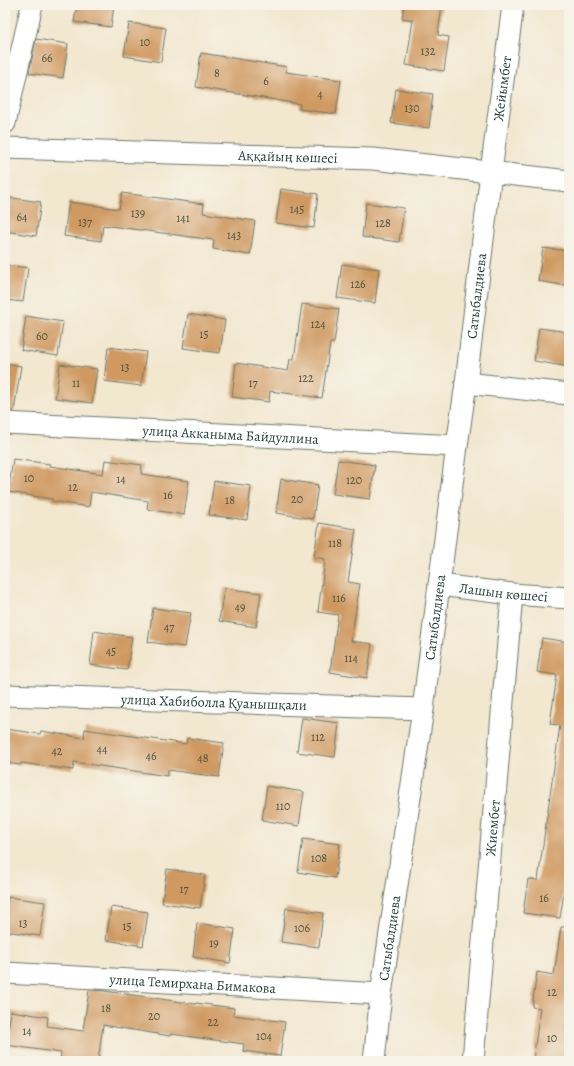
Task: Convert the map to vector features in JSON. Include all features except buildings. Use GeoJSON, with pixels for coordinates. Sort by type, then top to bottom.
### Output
{"type":"FeatureCollection","features":[{"type":"Feature","properties":{"kind":"street"},"geometry":{"type":"LineString","coordinates":[[5,123],[32,5]]}},
{"type":"Feature","properties":{"kind":"street","name":"Жейымбет"},"geometry":{"type":"LineString","coordinates":[[491,172],[513,5]]}},
{"type":"Feature","properties":{"kind":"street","name":"Аққайың көшесі"},"geometry":{"type":"LineString","coordinates":[[5,148],[373,159],[569,181]]}},
{"type":"Feature","properties":{"kind":"street","name":"Сатыбалдиева"},"geometry":{"type":"LineString","coordinates":[[374,1061],[381,994],[423,709],[466,384],[491,172]]}},
{"type":"Feature","properties":{"kind":"street"},"geometry":{"type":"LineString","coordinates":[[466,384],[569,394]]}},
{"type":"Feature","properties":{"kind":"street","name":"улица Акканыма Байдуллина"},"geometry":{"type":"LineString","coordinates":[[5,423],[457,446]]}},
{"type":"Feature","properties":{"kind":"street","name":"Лашын көшесі"},"geometry":{"type":"LineString","coordinates":[[439,585],[512,594],[569,598]]}},
{"type":"Feature","properties":{"kind":"street","name":"Жиембет"},"geometry":{"type":"LineString","coordinates":[[473,1061],[512,594]]}},
{"type":"Feature","properties":{"kind":"street","name":"улица Хабиболла Қуанышқали"},"geometry":{"type":"LineString","coordinates":[[5,695],[423,709]]}},
{"type":"Feature","properties":{"kind":"street","name":"улица Темирхана Бимакова"},"geometry":{"type":"LineString","coordinates":[[5,973],[381,994]]}}]}
